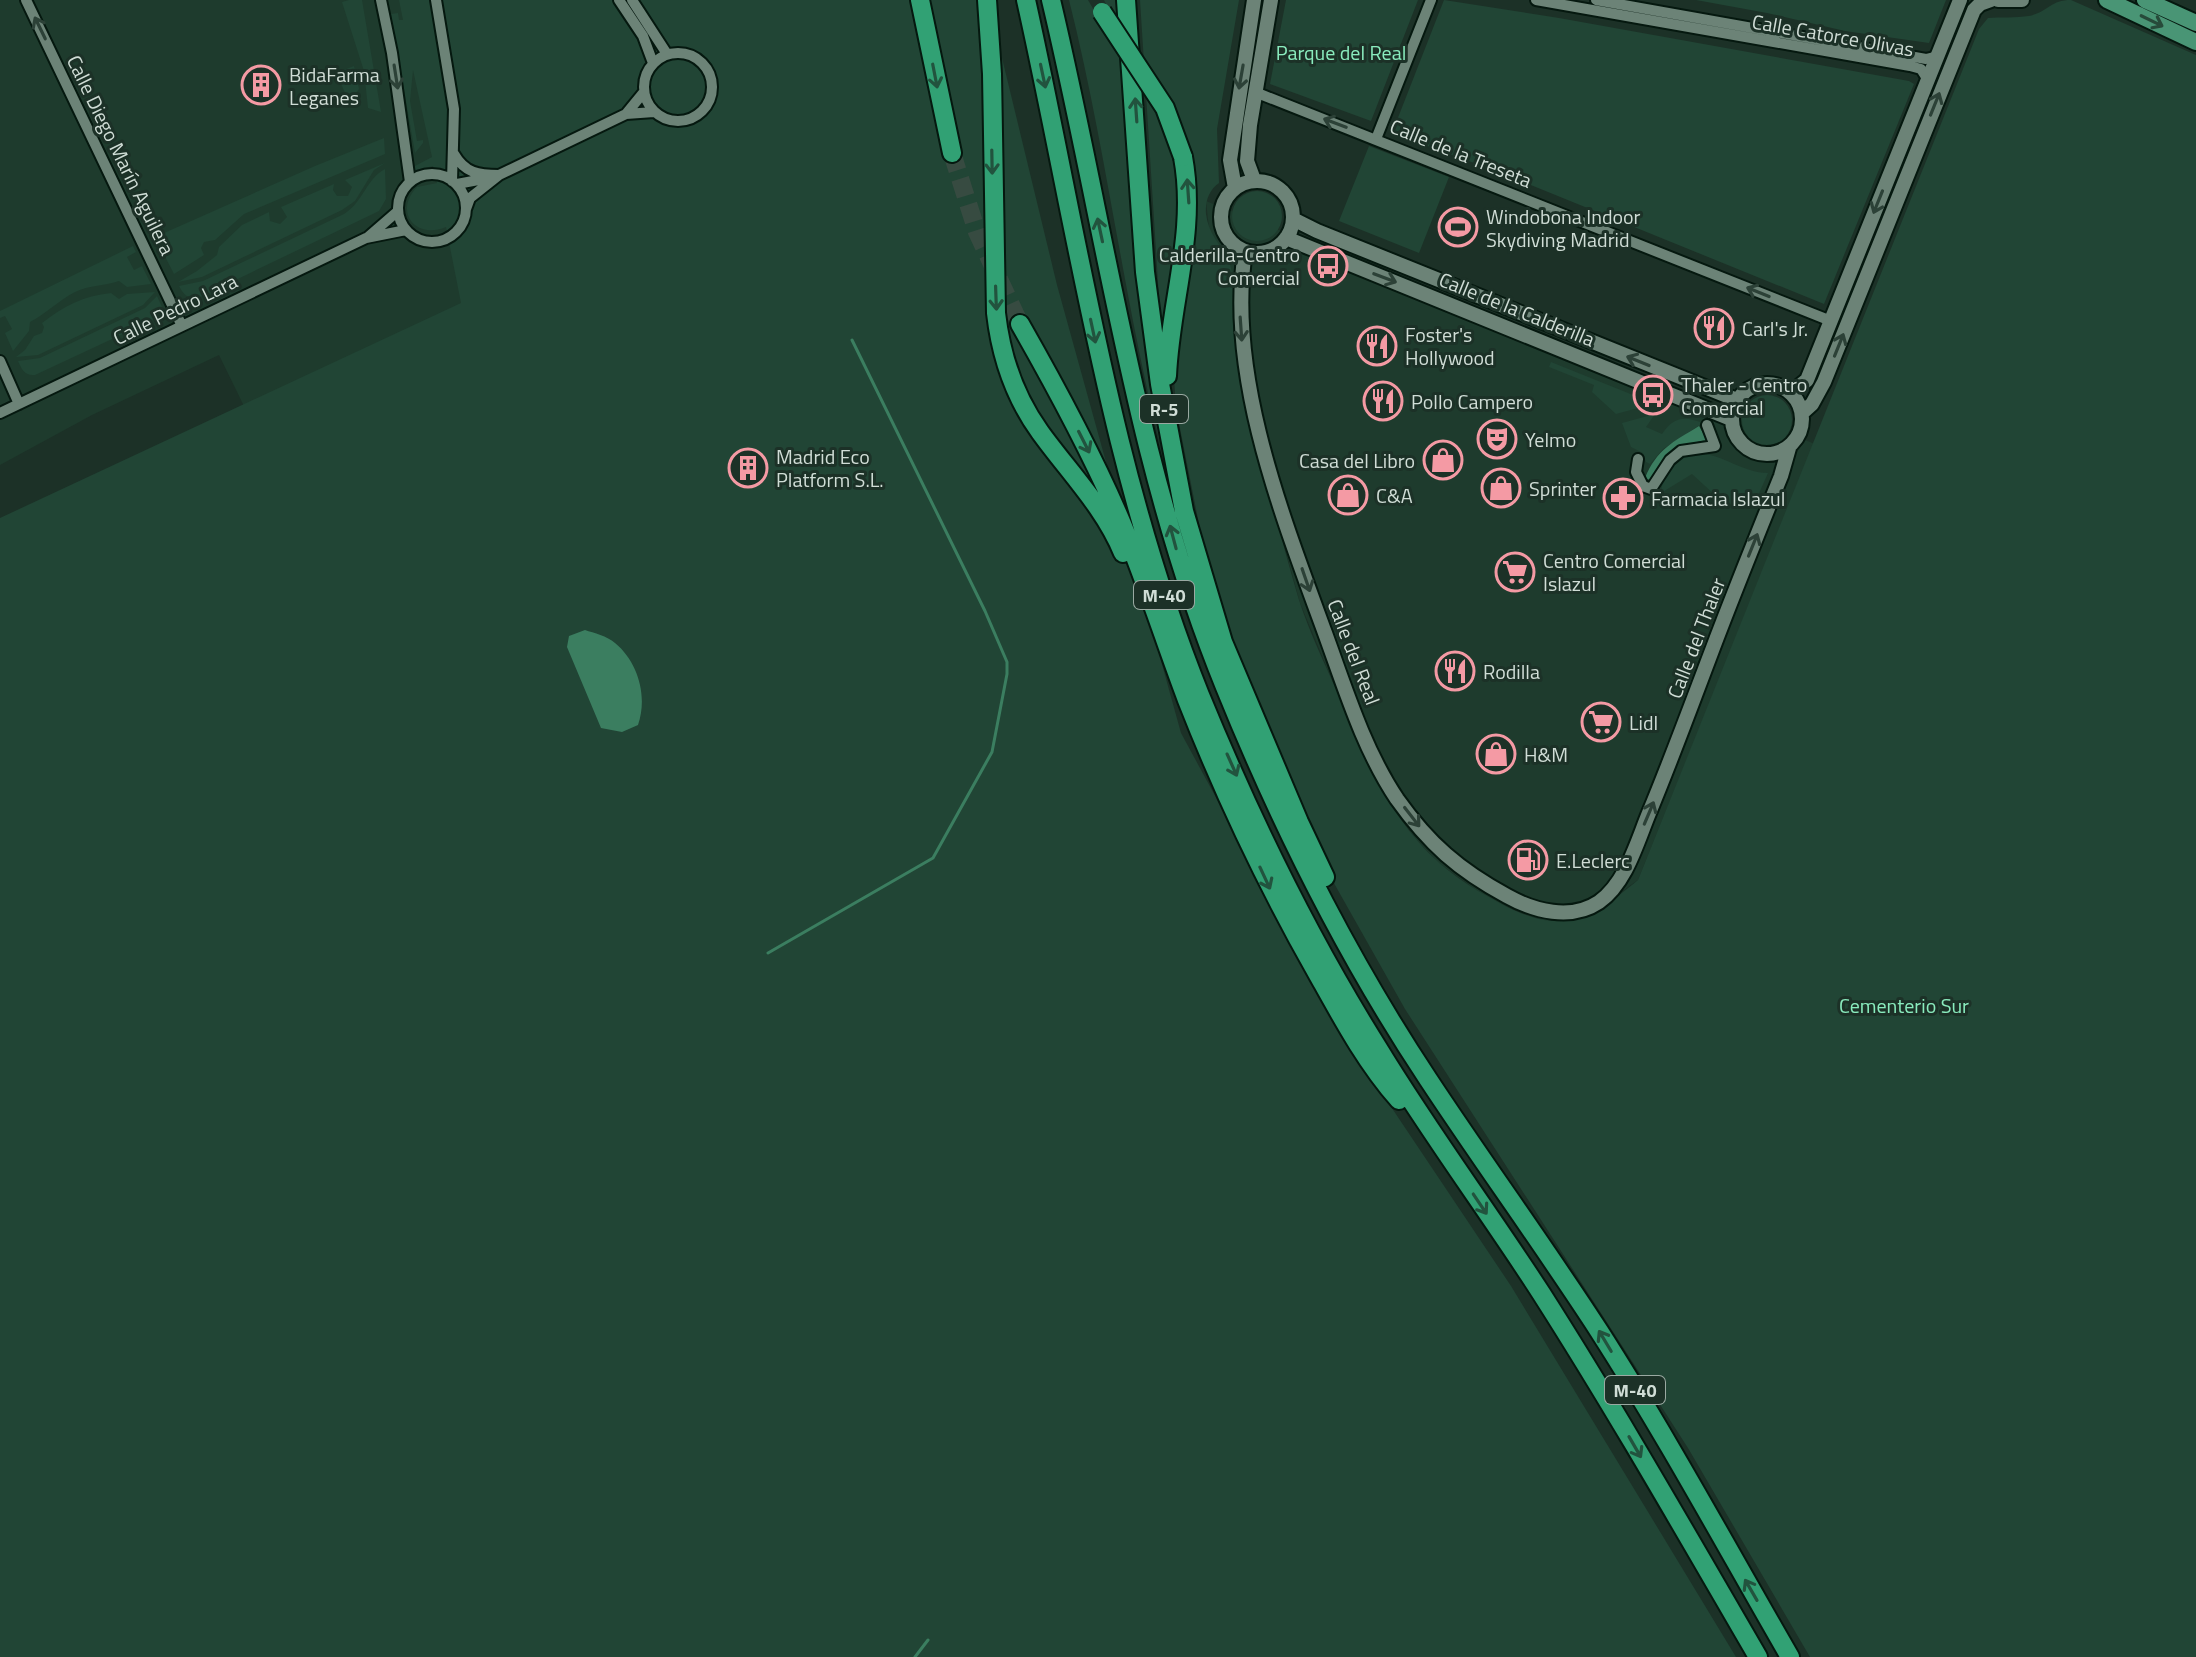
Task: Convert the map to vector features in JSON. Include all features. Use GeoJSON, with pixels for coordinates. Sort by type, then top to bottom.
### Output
{"type":"FeatureCollection","features":[{"type":"Feature","properties":{"kind":"highway"},"geometry":{"type":"LineString","coordinates":[[920,0],[952,153]]}},
{"type":"Feature","properties":{"kind":"highway","name":"M-40"},"geometry":{"type":"LineString","coordinates":[[987,0],[992,74],[996,313],[1009,376],[1038,430],[1092,500],[1120,546],[1195,735],[1275,899],[1366,1055],[1387,1086],[1437,1140]]}},
{"type":"Feature","properties":{"kind":"highway","name":"M-40"},"geometry":{"type":"LineString","coordinates":[[1026,0],[1103,377],[1150,558],[1200,695],[1273,859],[1333,974],[1437,1140],[1596,1380],[1758,1657]]}},
{"type":"Feature","properties":{"kind":"highway","name":"M-40"},"geometry":{"type":"LineString","coordinates":[[1051,0],[1070,78],[1129,370],[1182,572],[1224,686],[1295,845],[1397,1027],[1428,1079],[1601,1334],[1790,1657]]}},
{"type":"Feature","properties":{"kind":"highway","name":"R-5"},"geometry":{"type":"LineString","coordinates":[[1126,0],[1147,285],[1170,443],[1194,545]]}},
{"type":"Feature","properties":{"kind":"highway"},"geometry":{"type":"LineString","coordinates":[[1099,6],[1165,108],[1183,157],[1189,211],[1171,326],[1167,376],[1172,431],[1194,545]]}},
{"type":"Feature","properties":{"kind":"highway"},"geometry":{"type":"LineString","coordinates":[[1020,324],[1054,383],[1123,525],[1232,808]]}},
{"type":"Feature","properties":{"kind":"highway","name":"M-40"},"geometry":{"type":"LineString","coordinates":[[1194,545],[1223,642],[1299,822],[1373,967],[1466,1132]]}},
{"type":"Feature","properties":{"kind":"main road"},"geometry":{"type":"LineString","coordinates":[[2107,0],[2196,42]]}},
{"type":"Feature","properties":{"kind":"main road"},"geometry":{"type":"LineString","coordinates":[[2145,0],[2196,23]]}},
{"type":"Feature","properties":{"kind":"street","name":"Calle Diego Marín Aguilera"},"geometry":{"type":"LineString","coordinates":[[26,0],[182,326]]}},
{"type":"Feature","properties":{"kind":"street"},"geometry":{"type":"LineString","coordinates":[[381,0],[410,182]]}},
{"type":"Feature","properties":{"kind":"street"},"geometry":{"type":"LineString","coordinates":[[436,0],[454,109],[454,182],[464,196],[466,209]]}},
{"type":"Feature","properties":{"kind":"street"},"geometry":{"type":"LineString","coordinates":[[619,0],[643,36],[653,63]]}},
{"type":"Feature","properties":{"kind":"street"},"geometry":{"type":"LineString","coordinates":[[632,0],[667,54]]}},
{"type":"Feature","properties":{"kind":"street"},"geometry":{"type":"LineString","coordinates":[[1235,188],[1230,160],[1254,0]]}},
{"type":"Feature","properties":{"kind":"street"},"geometry":{"type":"LineString","coordinates":[[1254,180],[1247,161],[1271,0]]}},
{"type":"Feature","properties":{"kind":"street"},"geometry":{"type":"LineString","coordinates":[[1376,139],[1431,0]]}},
{"type":"Feature","properties":{"kind":"street","name":"Calle Catorce Olivas"},"geometry":{"type":"LineString","coordinates":[[1536,0],[1910,66],[1921,69],[1928,80]]}},
{"type":"Feature","properties":{"kind":"street","name":"Calle Catorce Olivas"},"geometry":{"type":"LineString","coordinates":[[1596,0],[1926,59],[1938,56]]}},
{"type":"Feature","properties":{"kind":"street"},"geometry":{"type":"LineString","coordinates":[[1791,393],[1807,380],[1960,0]]}},
{"type":"Feature","properties":{"kind":"street"},"geometry":{"type":"LineString","coordinates":[[1802,413],[1812,404],[1824,382],[1974,10],[1991,0]]}},
{"type":"Feature","properties":{"kind":"street"},"geometry":{"type":"LineString","coordinates":[[1998,0],[2022,0]]}},
{"type":"Feature","properties":{"kind":"street"},"geometry":{"type":"LineString","coordinates":[[499,175],[454,182],[431,174],[410,182],[399,200],[398,211],[406,230],[423,241],[443,240],[459,228],[470,198],[499,175],[626,114],[654,112],[673,121],[693,118],[703,111],[712,91],[707,69],[700,60],[678,52],[667,54],[653,63],[645,78],[644,92],[654,112]]}},
{"type":"Feature","properties":{"kind":"street"},"geometry":{"type":"LineString","coordinates":[[626,114],[644,92]]}},
{"type":"Feature","properties":{"kind":"street","name":"Calle de la Treseta"},"geometry":{"type":"LineString","coordinates":[[1255,92],[1831,321]]}},
{"type":"Feature","properties":{"kind":"street"},"geometry":{"type":"LineString","coordinates":[[453,153],[469,171],[499,175]]}},
{"type":"Feature","properties":{"kind":"street"},"geometry":{"type":"LineString","coordinates":[[1254,180],[1269,182],[1282,191],[1291,204],[1293,219],[1286,238],[1275,249],[1260,253],[1245,252],[1232,244],[1223,231],[1220,215],[1225,200],[1235,188],[1254,180]]}},
{"type":"Feature","properties":{"kind":"street","name":"Calle Pedro Lara"},"geometry":{"type":"LineString","coordinates":[[366,238],[398,211]]}},
{"type":"Feature","properties":{"kind":"street","name":"Calle de la Calderilla"},"geometry":{"type":"LineString","coordinates":[[1293,219],[1737,400]]}},
{"type":"Feature","properties":{"kind":"street","name":"Calle Pedro Lara"},"geometry":{"type":"LineString","coordinates":[[0,413],[366,238],[406,230]]}},
{"type":"Feature","properties":{"kind":"street","name":"Calle de la Calderilla"},"geometry":{"type":"LineString","coordinates":[[1286,238],[1731,419]]}},
{"type":"Feature","properties":{"kind":"street","name":"Calle del Real"},"geometry":{"type":"LineString","coordinates":[[1245,252],[1240,306],[1241,336],[1267,457],[1289,531],[1340,675],[1373,753],[1396,797],[1428,837],[1461,869],[1521,904],[1541,911],[1566,912],[1597,903],[1617,884]]}},
{"type":"Feature","properties":{"kind":"street"},"geometry":{"type":"LineString","coordinates":[[0,361],[19,404]]}},
{"type":"Feature","properties":{"kind":"street"},"geometry":{"type":"LineString","coordinates":[[1766,383],[1782,387],[1791,393],[1802,413],[1800,432],[1789,448],[1775,454],[1759,454],[1744,447],[1734,435],[1731,419],[1737,400],[1749,388],[1766,383]]}},
{"type":"Feature","properties":{"kind":"street"},"geometry":{"type":"LineString","coordinates":[[1638,459],[1636,472],[1643,486],[1651,489],[1670,460],[1681,451],[1715,446],[1707,425]]}},
{"type":"Feature","properties":{"kind":"street","name":"Calle del Thaler"},"geometry":{"type":"LineString","coordinates":[[1617,884],[1671,760],[1781,476],[1789,448]]}},
{"type":"Feature","properties":{"kind":"shaded area"},"geometry":{"type":"Polygon","coordinates":[[[0,0],[794,0],[537,1007],[219,355],[92,415],[0,465],[0,0]]]}},
{"type":"Feature","properties":{"kind":"shaded area","name":"Centro Comercial Islazul"},"geometry":{"type":"Polygon","coordinates":[[[1206,201],[1815,444],[1638,880],[1585,917],[1559,923],[1548,922],[1500,904],[1439,863],[1416,839],[1386,798],[1359,744],[1300,603],[1239,367],[1232,320],[1229,259],[1217,246],[1209,229],[1206,201]]]}},
{"type":"Feature","properties":{"kind":"shaded area"},"geometry":{"type":"Polygon","coordinates":[[[1699,426],[1707,440],[1679,448],[1667,456],[1652,481],[1645,478],[1661,453],[1699,426]]]}},
{"type":"Feature","properties":{"kind":"shaded area"},"geometry":{"type":"Polygon","coordinates":[[[585,630],[612,641],[630,660],[641,691],[638,725],[622,732],[601,728],[567,647],[569,636],[585,630]]]}},
{"type":"Feature","properties":{"kind":"green space"},"geometry":{"type":"Polygon","coordinates":[[[362,0],[381,112],[368,108],[364,71],[342,2],[362,0]]]}},
{"type":"Feature","properties":{"kind":"green space"},"geometry":{"type":"Polygon","coordinates":[[[399,0],[988,0],[1057,285],[1181,733],[1351,1047],[1511,1286],[1736,1657],[0,1657],[0,518],[461,303],[446,227],[425,230],[417,227],[408,214],[410,196],[417,187],[437,183],[433,166],[415,170],[415,166],[432,157],[413,70],[410,101],[417,141],[423,140],[415,153],[391,14],[398,13],[399,20],[403,20],[399,0]]]}},
{"type":"Feature","properties":{"kind":"green space"},"geometry":{"type":"Polygon","coordinates":[[[1069,0],[1088,0],[1098,17],[1108,8],[1104,0],[1119,0],[1141,316],[1160,443],[1135,333],[1094,111],[1069,0]]]}},
{"type":"Feature","properties":{"kind":"green space","name":"Cementerio Sur"},"geometry":{"type":"Polygon","coordinates":[[[1140,0],[1239,0],[1217,129],[1219,183],[1208,196],[1206,214],[1231,268],[1233,323],[1239,365],[1292,576],[1308,625],[1356,737],[1393,807],[1431,856],[1487,896],[1531,917],[1549,921],[1566,921],[1582,916],[1618,896],[1638,880],[1979,29],[1988,18],[2029,16],[2058,2],[2071,0],[2196,55],[2196,1657],[1810,1657],[1688,1448],[1405,1009],[1335,885],[1303,819],[1228,639],[1200,529],[1176,408],[1174,378],[1184,208],[1162,345],[1140,0]]]}},
{"type":"Feature","properties":{"kind":"green space","name":"Parque del Real"},"geometry":{"type":"Polygon","coordinates":[[[1286,0],[1418,0],[1371,121],[1270,84],[1286,0]]]}},
{"type":"Feature","properties":{"kind":"green space"},"geometry":{"type":"Polygon","coordinates":[[[1444,0],[1559,18],[1914,84],[1824,304],[1496,171],[1392,133],[1444,0]]]}},
{"type":"Feature","properties":{"kind":"green space"},"geometry":{"type":"Polygon","coordinates":[[[1696,0],[1946,0],[1929,43],[1845,31],[1696,0]]]}},
{"type":"Feature","properties":{"kind":"green space"},"geometry":{"type":"Polygon","coordinates":[[[354,66],[359,89],[347,97],[336,73],[354,66]]]}},
{"type":"Feature","properties":{"kind":"green space"},"geometry":{"type":"Polygon","coordinates":[[[384,138],[385,154],[244,214],[215,240],[204,242],[201,248],[204,255],[174,274],[155,237],[384,138]]]}},
{"type":"Feature","properties":{"kind":"green space"},"geometry":{"type":"Polygon","coordinates":[[[1369,146],[1449,177],[1419,253],[1339,221],[1369,146]]]}},
{"type":"Feature","properties":{"kind":"green space"},"geometry":{"type":"Polygon","coordinates":[[[385,163],[374,170],[355,201],[342,210],[202,277],[178,282],[217,255],[219,247],[242,225],[269,212],[270,221],[280,224],[287,217],[281,207],[334,184],[333,190],[337,196],[348,196],[352,187],[345,180],[385,163]]]}},
{"type":"Feature","properties":{"kind":"green space"},"geometry":{"type":"Polygon","coordinates":[[[385,169],[386,199],[379,211],[196,299],[188,297],[179,286],[203,281],[344,214],[356,203],[373,178],[385,169]]]}},
{"type":"Feature","properties":{"kind":"green space"},"geometry":{"type":"Polygon","coordinates":[[[1257,191],[1275,198],[1282,216],[1275,234],[1257,241],[1239,234],[1232,216],[1239,198],[1257,191]]]}},
{"type":"Feature","properties":{"kind":"green space"},"geometry":{"type":"Polygon","coordinates":[[[133,246],[136,252],[127,257],[134,270],[142,266],[151,284],[127,287],[119,281],[75,292],[30,322],[29,331],[13,351],[5,333],[12,329],[5,316],[0,318],[0,311],[133,246]]]}},
{"type":"Feature","properties":{"kind":"green space"},"geometry":{"type":"Polygon","coordinates":[[[155,292],[143,305],[38,355],[16,357],[34,336],[42,333],[42,323],[74,303],[111,293],[119,299],[127,294],[155,292]]]}},
{"type":"Feature","properties":{"kind":"green space"},"geometry":{"type":"Polygon","coordinates":[[[157,296],[162,307],[155,319],[35,375],[26,373],[18,361],[40,358],[145,308],[157,296]]]}},
{"type":"Feature","properties":{"kind":"green space"},"geometry":{"type":"Polygon","coordinates":[[[1551,362],[1653,404],[1616,414],[1592,392],[1594,385],[1549,367],[1551,362]]]}},
{"type":"Feature","properties":{"kind":"green space"},"geometry":{"type":"Polygon","coordinates":[[[1767,395],[1785,402],[1792,420],[1785,438],[1767,445],[1749,438],[1742,420],[1749,402],[1767,395]]]}},
{"type":"Feature","properties":{"kind":"green space"},"geometry":{"type":"Polygon","coordinates":[[[1655,414],[1646,427],[1662,434],[1680,419],[1703,423],[1663,449],[1650,464],[1643,453],[1631,447],[1622,423],[1655,414]]]}},
{"type":"Feature","properties":{"kind":"green space"},"geometry":{"type":"Polygon","coordinates":[[[1697,453],[1768,473],[1757,498],[1747,495],[1741,508],[1729,504],[1728,507],[1692,474],[1661,493],[1672,466],[1682,458],[1697,453]]]}},
{"type":"Feature","properties":{"kind":"waterway"},"geometry":{"type":"LineString","coordinates":[[768,953],[933,858],[992,752],[1007,674],[1007,662],[985,611],[852,340]]}},
{"type":"Feature","properties":{"kind":"waterway"},"geometry":{"type":"LineString","coordinates":[[915,1657],[928,1640]]}},
{"type":"Feature","properties":{"kind":"tunnel"},"geometry":{"type":"LineString","coordinates":[[952,153],[977,232],[1020,324]]}},
{"type":"Feature","properties":{"kind":"place","name":"BidaFarma Leganes"},"geometry":{"type":"Point","coordinates":[261,85]}},
{"type":"Feature","properties":{"kind":"place","name":"Windobona Indoor Skydiving Madrid"},"geometry":{"type":"Point","coordinates":[1458,227]}},
{"type":"Feature","properties":{"kind":"place","name":"Calderilla-Centro Comercial"},"geometry":{"type":"Point","coordinates":[1328,266]}},
{"type":"Feature","properties":{"kind":"place","name":"Carl's Jr."},"geometry":{"type":"Point","coordinates":[1714,328]}},
{"type":"Feature","properties":{"kind":"place","name":"Foster's Hollywood"},"geometry":{"type":"Point","coordinates":[1377,346]}},
{"type":"Feature","properties":{"kind":"place","name":"Thaler - Centro Comercial"},"geometry":{"type":"Point","coordinates":[1653,395]}},
{"type":"Feature","properties":{"kind":"place","name":"Pollo Campero"},"geometry":{"type":"Point","coordinates":[1383,401]}},
{"type":"Feature","properties":{"kind":"place","name":"Yelmo"},"geometry":{"type":"Point","coordinates":[1497,439]}},
{"type":"Feature","properties":{"kind":"place","name":"Casa del Libro"},"geometry":{"type":"Point","coordinates":[1443,460]}},
{"type":"Feature","properties":{"kind":"place","name":"Madrid Eco Platform S.L."},"geometry":{"type":"Point","coordinates":[748,468]}},
{"type":"Feature","properties":{"kind":"place","name":"Sprinter"},"geometry":{"type":"Point","coordinates":[1501,488]}},
{"type":"Feature","properties":{"kind":"place","name":"C&A"},"geometry":{"type":"Point","coordinates":[1348,495]}},
{"type":"Feature","properties":{"kind":"place","name":"Farmacia Islazul"},"geometry":{"type":"Point","coordinates":[1623,498]}},
{"type":"Feature","properties":{"kind":"place","name":"Centro Comercial Islazul"},"geometry":{"type":"Point","coordinates":[1515,572]}},
{"type":"Feature","properties":{"kind":"place","name":"Rodilla"},"geometry":{"type":"Point","coordinates":[1455,671]}},
{"type":"Feature","properties":{"kind":"place","name":"Lidl"},"geometry":{"type":"Point","coordinates":[1601,722]}},
{"type":"Feature","properties":{"kind":"place","name":"H&M"},"geometry":{"type":"Point","coordinates":[1496,754]}},
{"type":"Feature","properties":{"kind":"place","name":"E.Leclerc"},"geometry":{"type":"Point","coordinates":[1528,860]}}]}
